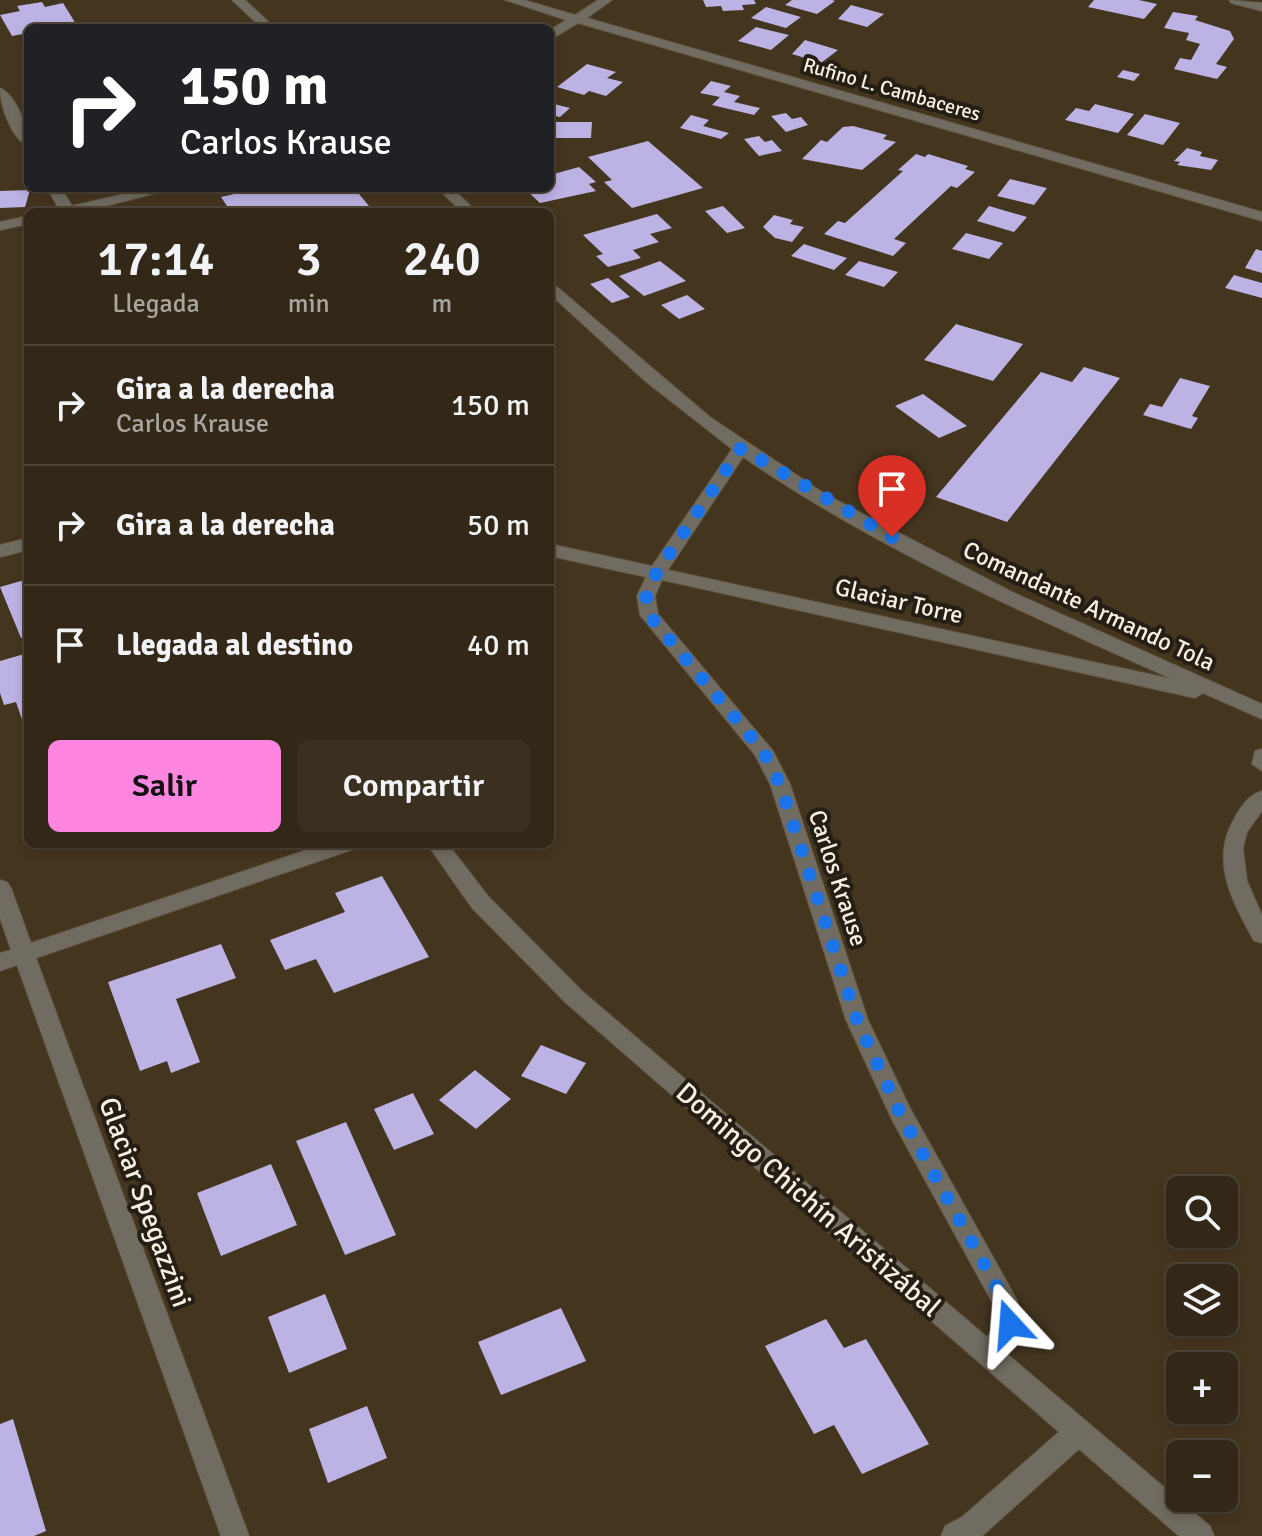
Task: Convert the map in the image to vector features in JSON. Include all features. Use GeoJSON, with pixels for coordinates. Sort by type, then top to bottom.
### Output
{"type":"FeatureCollection","features":[{"type":"Feature","properties":{"kind":"street"},"geometry":{"type":"LineString","coordinates":[[238,0],[265,24]]}},
{"type":"Feature","properties":{"kind":"street","name":"Rufino L. Cambaceres"},"geometry":{"type":"LineString","coordinates":[[511,0],[1262,217]]}},
{"type":"Feature","properties":{"kind":"street"},"geometry":{"type":"LineString","coordinates":[[554,33],[606,0]]}},
{"type":"Feature","properties":{"kind":"street"},"geometry":{"type":"LineString","coordinates":[[1235,0],[1262,7]]}},
{"type":"Feature","properties":{"kind":"street"},"geometry":{"type":"LineString","coordinates":[[0,92],[24,135]]}},
{"type":"Feature","properties":{"kind":"street"},"geometry":{"type":"LineString","coordinates":[[84,208],[151,192]]}},
{"type":"Feature","properties":{"kind":"street"},"geometry":{"type":"LineString","coordinates":[[448,192],[466,208]]}},
{"type":"Feature","properties":{"kind":"street"},"geometry":{"type":"LineString","coordinates":[[0,226],[24,221]]}},
{"type":"Feature","properties":{"kind":"street","name":"Comandante Armando Tola"},"geometry":{"type":"LineString","coordinates":[[554,290],[653,379],[741,448],[864,522],[980,584],[1262,712]]}},
{"type":"Feature","properties":{"kind":"street","name":"Carlos Krause"},"geometry":{"type":"LineString","coordinates":[[741,448],[657,572],[646,596],[649,615],[769,762],[780,784],[857,1020],[900,1113],[1004,1300],[1010,1324],[990,1355]]}},
{"type":"Feature","properties":{"kind":"street"},"geometry":{"type":"LineString","coordinates":[[0,551],[24,545]]}},
{"type":"Feature","properties":{"kind":"street","name":"Glaciar Torre"},"geometry":{"type":"LineString","coordinates":[[554,551],[1237,700]]}},
{"type":"Feature","properties":{"kind":"street"},"geometry":{"type":"LineString","coordinates":[[1262,756],[1262,764]]}},
{"type":"Feature","properties":{"kind":"street"},"geometry":{"type":"LineString","coordinates":[[1262,798],[1244,815],[1230,843],[1240,894],[1262,935]]}},
{"type":"Feature","properties":{"kind":"street"},"geometry":{"type":"LineString","coordinates":[[0,962],[335,848]]}},
{"type":"Feature","properties":{"kind":"street","name":"Domingo Chichín Aristizábal"},"geometry":{"type":"LineString","coordinates":[[440,848],[480,902],[574,997],[1200,1536]]}},
{"type":"Feature","properties":{"kind":"street","name":"Glaciar Spegazzini"},"geometry":{"type":"LineString","coordinates":[[0,888],[235,1536]]}},
{"type":"Feature","properties":{"kind":"street"},"geometry":{"type":"LineString","coordinates":[[955,1536],[972,1527],[1079,1432]]}},
{"type":"Feature","properties":{"kind":"building"},"geometry":{"type":"Polygon","coordinates":[[[703,0],[754,0],[756,4],[742,5],[744,10],[723,11],[721,6],[706,7],[703,0]]]}},
{"type":"Feature","properties":{"kind":"building"},"geometry":{"type":"Polygon","coordinates":[[[792,0],[835,1],[817,14],[785,5],[792,0]]]}},
{"type":"Feature","properties":{"kind":"building"},"geometry":{"type":"Polygon","coordinates":[[[1094,0],[1139,0],[1157,4],[1144,19],[1088,7],[1094,0]]]}},
{"type":"Feature","properties":{"kind":"building"},"geometry":{"type":"Polygon","coordinates":[[[42,2],[45,7],[63,3],[76,24],[24,24],[24,34],[12,36],[0,15],[20,11],[17,6],[42,2]]]}},
{"type":"Feature","properties":{"kind":"building"},"geometry":{"type":"Polygon","coordinates":[[[851,5],[884,14],[867,27],[838,19],[851,5]]]}},
{"type":"Feature","properties":{"kind":"building"},"geometry":{"type":"Polygon","coordinates":[[[766,7],[801,17],[786,28],[751,18],[766,7]]]}},
{"type":"Feature","properties":{"kind":"building"},"geometry":{"type":"Polygon","coordinates":[[[1173,12],[1198,16],[1195,20],[1230,31],[1234,39],[1216,64],[1227,67],[1217,79],[1174,69],[1180,58],[1191,60],[1200,44],[1186,40],[1189,33],[1164,28],[1173,12]]]}},
{"type":"Feature","properties":{"kind":"building"},"geometry":{"type":"Polygon","coordinates":[[[756,27],[789,35],[771,50],[738,41],[756,27]]]}},
{"type":"Feature","properties":{"kind":"building"},"geometry":{"type":"Polygon","coordinates":[[[805,40],[838,50],[821,63],[792,54],[805,40]]]}},
{"type":"Feature","properties":{"kind":"building"},"geometry":{"type":"Polygon","coordinates":[[[587,64],[616,72],[607,78],[623,82],[606,96],[589,91],[584,95],[557,87],[587,64]]]}},
{"type":"Feature","properties":{"kind":"building"},"geometry":{"type":"Polygon","coordinates":[[[1123,70],[1140,74],[1134,81],[1117,77],[1123,70]]]}},
{"type":"Feature","properties":{"kind":"building"},"geometry":{"type":"Polygon","coordinates":[[[711,81],[731,86],[724,92],[740,96],[734,102],[760,108],[754,115],[712,105],[720,97],[700,93],[711,81]]]}},
{"type":"Feature","properties":{"kind":"building"},"geometry":{"type":"Polygon","coordinates":[[[554,104],[570,108],[560,117],[554,116],[554,104]]]}},
{"type":"Feature","properties":{"kind":"building"},"geometry":{"type":"Polygon","coordinates":[[[1095,104],[1134,114],[1118,133],[1065,120],[1076,108],[1089,111],[1095,104]]]}},
{"type":"Feature","properties":{"kind":"building"},"geometry":{"type":"Polygon","coordinates":[[[786,113],[792,119],[801,117],[808,125],[786,132],[771,116],[786,113]]]}},
{"type":"Feature","properties":{"kind":"building"},"geometry":{"type":"Polygon","coordinates":[[[1145,114],[1180,123],[1163,145],[1127,135],[1145,114]]]}},
{"type":"Feature","properties":{"kind":"building"},"geometry":{"type":"Polygon","coordinates":[[[691,115],[709,120],[703,126],[729,133],[721,139],[680,128],[691,115]]]}},
{"type":"Feature","properties":{"kind":"building"},"geometry":{"type":"Polygon","coordinates":[[[555,122],[592,122],[591,138],[554,138],[555,122]]]}},
{"type":"Feature","properties":{"kind":"building"},"geometry":{"type":"Polygon","coordinates":[[[853,126],[887,135],[883,139],[896,142],[862,170],[802,159],[821,140],[827,142],[843,127],[853,126]]]}},
{"type":"Feature","properties":{"kind":"building"},"geometry":{"type":"Polygon","coordinates":[[[759,136],[765,142],[772,140],[782,151],[759,156],[744,139],[759,136]]]}},
{"type":"Feature","properties":{"kind":"building"},"geometry":{"type":"Polygon","coordinates":[[[648,141],[703,188],[632,208],[604,182],[612,180],[588,157],[648,141]]]}},
{"type":"Feature","properties":{"kind":"building"},"geometry":{"type":"Polygon","coordinates":[[[1187,148],[1202,152],[1200,156],[1218,160],[1211,170],[1177,165],[1180,162],[1174,161],[1187,148]]]}},
{"type":"Feature","properties":{"kind":"building"},"geometry":{"type":"Polygon","coordinates":[[[916,154],[925,157],[928,154],[968,166],[965,169],[975,172],[957,188],[951,186],[894,239],[906,243],[893,256],[824,234],[838,221],[845,223],[903,171],[898,170],[916,154]]]}},
{"type":"Feature","properties":{"kind":"building"},"geometry":{"type":"Polygon","coordinates":[[[579,167],[596,182],[589,184],[596,191],[540,203],[528,192],[554,192],[554,174],[579,167]]]}},
{"type":"Feature","properties":{"kind":"building"},"geometry":{"type":"Polygon","coordinates":[[[1010,179],[1047,188],[1034,205],[997,196],[1010,179]]]}},
{"type":"Feature","properties":{"kind":"building"},"geometry":{"type":"Polygon","coordinates":[[[0,191],[29,192],[25,207],[0,208],[0,191]]]}},
{"type":"Feature","properties":{"kind":"building"},"geometry":{"type":"Polygon","coordinates":[[[243,192],[357,192],[371,208],[228,208],[221,197],[243,192]]]}},
{"type":"Feature","properties":{"kind":"building"},"geometry":{"type":"Polygon","coordinates":[[[723,206],[745,228],[727,233],[705,211],[723,206]]]}},
{"type":"Feature","properties":{"kind":"building"},"geometry":{"type":"Polygon","coordinates":[[[989,206],[1027,217],[1014,232],[977,221],[989,206]]]}},
{"type":"Feature","properties":{"kind":"building"},"geometry":{"type":"Polygon","coordinates":[[[657,214],[672,228],[650,234],[659,242],[633,250],[641,258],[608,267],[596,256],[603,254],[583,235],[657,214]]]}},
{"type":"Feature","properties":{"kind":"building"},"geometry":{"type":"Polygon","coordinates":[[[774,215],[793,220],[790,224],[804,227],[792,242],[775,238],[763,227],[774,215]]]}},
{"type":"Feature","properties":{"kind":"building"},"geometry":{"type":"Polygon","coordinates":[[[966,233],[1003,243],[989,259],[952,249],[966,233]]]}},
{"type":"Feature","properties":{"kind":"building"},"geometry":{"type":"Polygon","coordinates":[[[804,244],[847,258],[834,270],[791,256],[804,244]]]}},
{"type":"Feature","properties":{"kind":"building"},"geometry":{"type":"Polygon","coordinates":[[[1256,249],[1262,251],[1262,273],[1245,268],[1256,249]]]}},
{"type":"Feature","properties":{"kind":"building"},"geometry":{"type":"Polygon","coordinates":[[[660,261],[686,281],[644,296],[619,276],[660,261]]]}},
{"type":"Feature","properties":{"kind":"building"},"geometry":{"type":"Polygon","coordinates":[[[859,261],[898,272],[884,287],[845,275],[859,261]]]}},
{"type":"Feature","properties":{"kind":"building"},"geometry":{"type":"Polygon","coordinates":[[[1234,275],[1262,283],[1262,298],[1225,288],[1234,275]]]}},
{"type":"Feature","properties":{"kind":"building"},"geometry":{"type":"Polygon","coordinates":[[[608,278],[630,297],[612,303],[590,284],[608,278]]]}},
{"type":"Feature","properties":{"kind":"building"},"geometry":{"type":"Polygon","coordinates":[[[687,295],[705,309],[679,319],[661,305],[687,295]]]}},
{"type":"Feature","properties":{"kind":"building"},"geometry":{"type":"Polygon","coordinates":[[[956,324],[1023,344],[993,381],[924,360],[956,324]]]}},
{"type":"Feature","properties":{"kind":"building"},"geometry":{"type":"Polygon","coordinates":[[[1084,367],[1120,378],[1007,522],[936,497],[1041,372],[1072,382],[1084,367]]]}},
{"type":"Feature","properties":{"kind":"building"},"geometry":{"type":"Polygon","coordinates":[[[1180,378],[1210,386],[1192,416],[1198,418],[1191,429],[1143,415],[1150,404],[1162,407],[1180,378]]]}},
{"type":"Feature","properties":{"kind":"building"},"geometry":{"type":"Polygon","coordinates":[[[923,394],[967,426],[939,438],[895,406],[923,394]]]}},
{"type":"Feature","properties":{"kind":"building"},"geometry":{"type":"Polygon","coordinates":[[[24,580],[24,638],[21,638],[0,587],[24,580]]]}},
{"type":"Feature","properties":{"kind":"building"},"geometry":{"type":"Polygon","coordinates":[[[24,654],[24,725],[16,702],[4,705],[0,693],[0,661],[24,654]]]}},
{"type":"Feature","properties":{"kind":"building"},"geometry":{"type":"Polygon","coordinates":[[[382,876],[429,957],[334,993],[316,959],[285,970],[270,940],[345,912],[335,893],[382,876]]]}},
{"type":"Feature","properties":{"kind":"building"},"geometry":{"type":"Polygon","coordinates":[[[221,944],[236,978],[176,999],[200,1062],[171,1073],[167,1061],[140,1071],[108,982],[221,944]]]}},
{"type":"Feature","properties":{"kind":"building"},"geometry":{"type":"Polygon","coordinates":[[[541,1045],[586,1063],[566,1094],[521,1076],[541,1045]]]}},
{"type":"Feature","properties":{"kind":"building"},"geometry":{"type":"Polygon","coordinates":[[[475,1070],[511,1099],[476,1129],[439,1100],[475,1070]]]}},
{"type":"Feature","properties":{"kind":"building"},"geometry":{"type":"Polygon","coordinates":[[[413,1093],[434,1134],[394,1150],[374,1109],[413,1093]]]}},
{"type":"Feature","properties":{"kind":"building"},"geometry":{"type":"Polygon","coordinates":[[[346,1122],[396,1235],[345,1255],[296,1141],[346,1122]]]}},
{"type":"Feature","properties":{"kind":"building"},"geometry":{"type":"Polygon","coordinates":[[[271,1164],[297,1225],[221,1256],[197,1193],[271,1164]]]}},
{"type":"Feature","properties":{"kind":"building"},"geometry":{"type":"Polygon","coordinates":[[[325,1294],[347,1349],[289,1373],[268,1317],[325,1294]]]}},
{"type":"Feature","properties":{"kind":"building"},"geometry":{"type":"Polygon","coordinates":[[[561,1308],[586,1361],[501,1395],[478,1342],[561,1308]]]}},
{"type":"Feature","properties":{"kind":"building"},"geometry":{"type":"Polygon","coordinates":[[[826,1319],[844,1348],[866,1339],[929,1444],[862,1474],[834,1425],[814,1434],[765,1346],[826,1319]]]}},
{"type":"Feature","properties":{"kind":"building"},"geometry":{"type":"Polygon","coordinates":[[[367,1406],[387,1458],[328,1483],[309,1429],[367,1406]]]}},
{"type":"Feature","properties":{"kind":"building"},"geometry":{"type":"Polygon","coordinates":[[[13,1419],[46,1531],[34,1536],[0,1536],[0,1424],[13,1419]]]}},
{"type":"Feature","properties":{"kind":"route"},"geometry":{"type":"LineString","coordinates":[[892,537],[810,492],[741,448],[657,572],[646,596],[649,615],[763,751],[780,784],[857,1020],[900,1113],[1004,1300],[1010,1324]]}}]}
